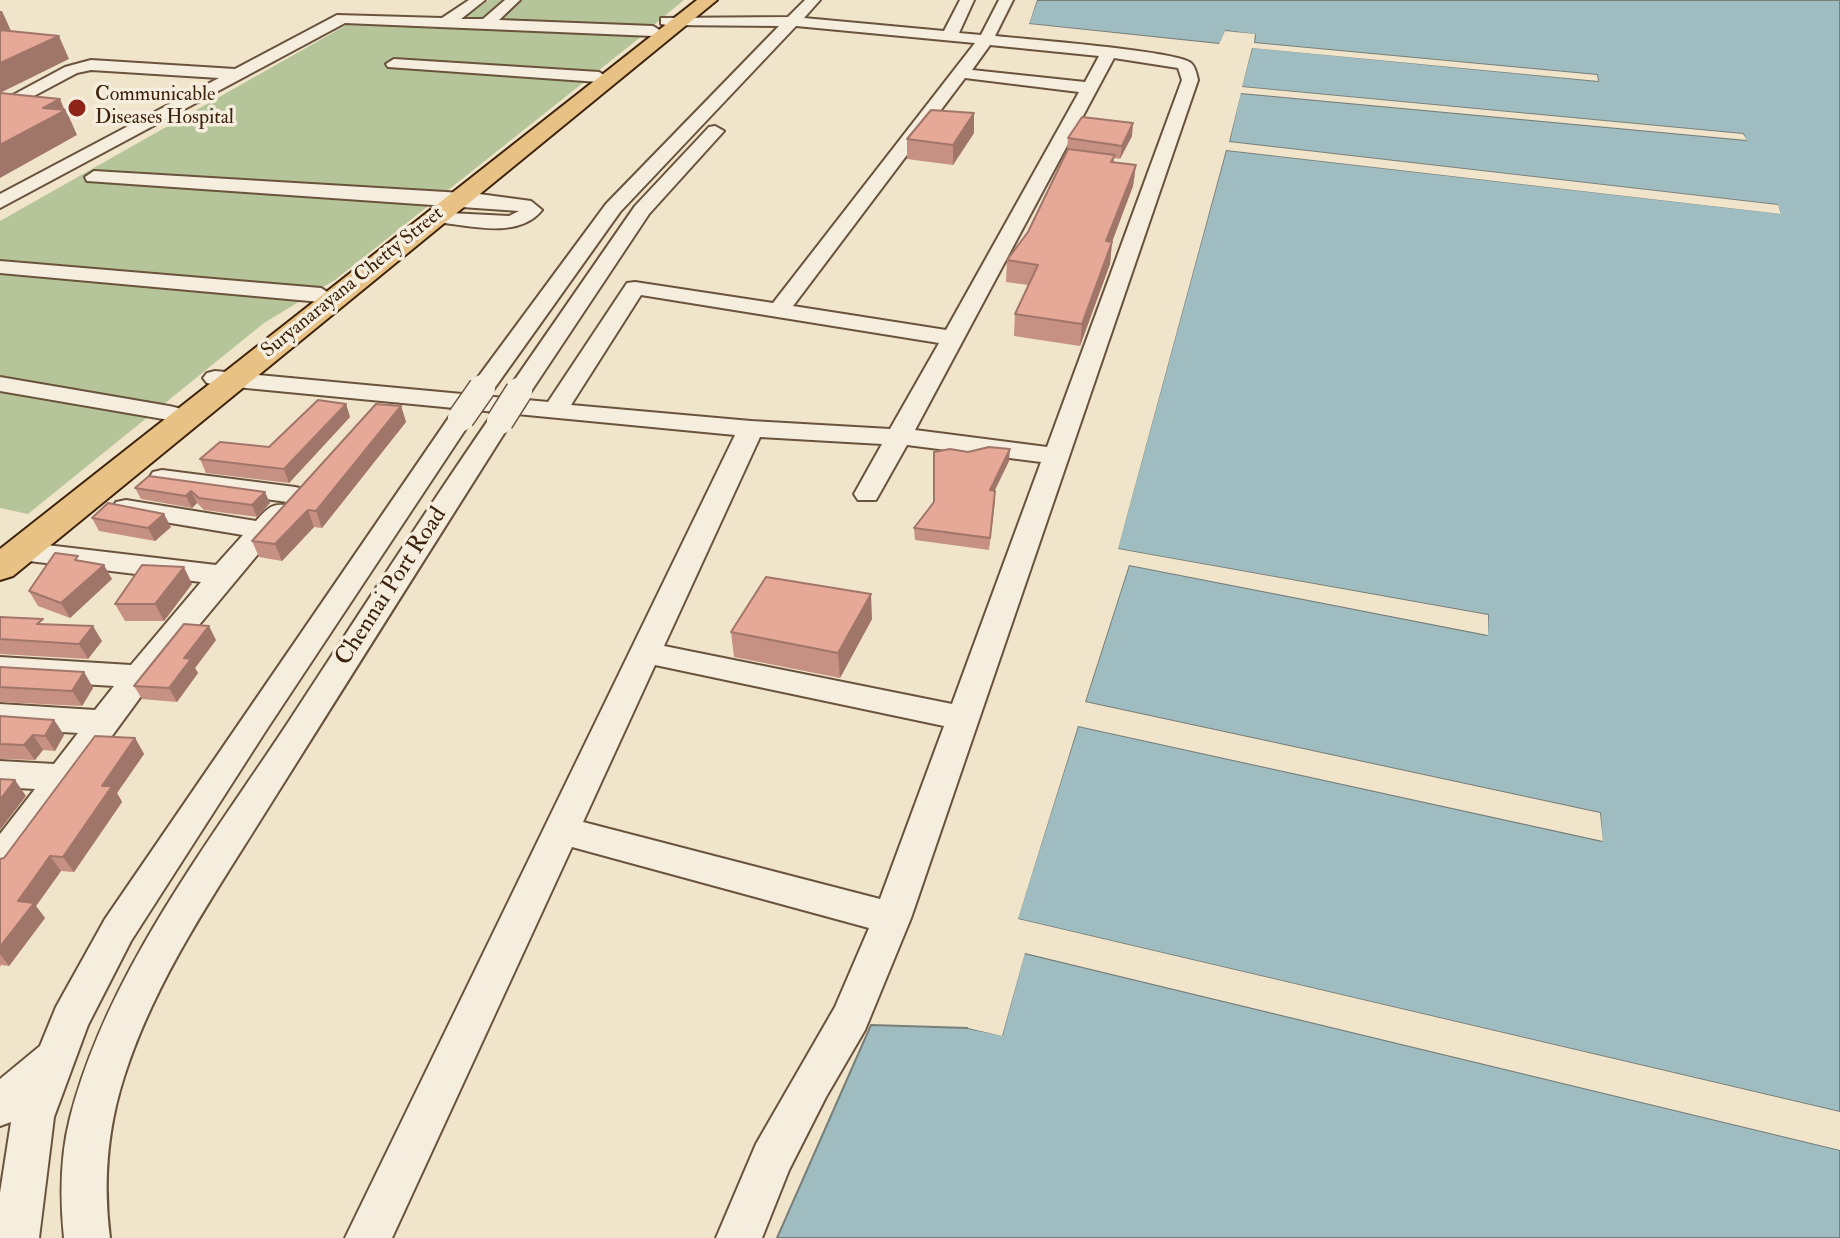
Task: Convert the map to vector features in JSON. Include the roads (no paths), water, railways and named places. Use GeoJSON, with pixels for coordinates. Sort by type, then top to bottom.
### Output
{"type":"FeatureCollection","features":[{"type":"Feature","properties":{"kind":"main road","name":"Suryanarayana Chetty Street"},"geometry":{"type":"LineString","coordinates":[[7,556],[224,379],[447,204],[694,0]]}},
{"type":"Feature","properties":{"kind":"main road","name":"Suryanarayana Chetty Street"},"geometry":{"type":"LineString","coordinates":[[7,556],[169,413],[224,379],[321,295],[447,204],[599,77],[667,25],[708,0]]}},
{"type":"Feature","properties":{"kind":"street"},"geometry":{"type":"LineString","coordinates":[[443,24],[478,0]]}},
{"type":"Feature","properties":{"kind":"street"},"geometry":{"type":"LineString","coordinates":[[484,26],[513,0]]}},
{"type":"Feature","properties":{"kind":"street","name":"Chennai Port Road"},"geometry":{"type":"LineString","coordinates":[[87,1238],[83,1164],[92,1117],[117,1040],[161,952],[519,391],[642,210],[799,22],[813,0]]}},
{"type":"Feature","properties":{"kind":"street","name":"Chennai Port Road"},"geometry":{"type":"LineString","coordinates":[[16,1238],[33,1117],[70,1020],[118,930],[189,820],[461,418],[613,208],[799,22],[828,0]]}},
{"type":"Feature","properties":{"kind":"street"},"geometry":{"type":"LineString","coordinates":[[951,33],[967,0]]}},
{"type":"Feature","properties":{"kind":"street"},"geometry":{"type":"LineString","coordinates":[[778,311],[986,40],[1006,0]]}},
{"type":"Feature","properties":{"kind":"street"},"geometry":{"type":"LineString","coordinates":[[0,202],[342,18],[484,26],[799,22],[1170,60],[1188,68],[1187,93],[1151,171],[1056,456],[892,918],[851,1017],[811,1083],[771,1159],[739,1238]]}},
{"type":"Feature","properties":{"kind":"street"},"geometry":{"type":"LineString","coordinates":[[867,494],[953,338],[1058,160],[1109,53]]}},
{"type":"Feature","properties":{"kind":"street"},"geometry":{"type":"LineString","coordinates":[[394,64],[599,77]]}},
{"type":"Feature","properties":{"kind":"street"},"geometry":{"type":"LineString","coordinates":[[0,109],[71,70],[91,65],[238,74]]}},
{"type":"Feature","properties":{"kind":"street"},"geometry":{"type":"LineString","coordinates":[[960,73],[1090,88]]}},
{"type":"Feature","properties":{"kind":"street"},"geometry":{"type":"LineString","coordinates":[[94,177],[447,204]]}},
{"type":"Feature","properties":{"kind":"street"},"geometry":{"type":"LineString","coordinates":[[0,267],[321,295]]}},
{"type":"Feature","properties":{"kind":"street"},"geometry":{"type":"LineString","coordinates":[[555,411],[635,288],[953,338]]}},
{"type":"Feature","properties":{"kind":"street"},"geometry":{"type":"LineString","coordinates":[[224,379],[751,429],[964,441],[1056,456]]}},
{"type":"Feature","properties":{"kind":"street"},"geometry":{"type":"LineString","coordinates":[[0,384],[169,413]]}},
{"type":"Feature","properties":{"kind":"street"},"geometry":{"type":"LineString","coordinates":[[368,1238],[751,429]]}},
{"type":"Feature","properties":{"kind":"street"},"geometry":{"type":"LineString","coordinates":[[6,844],[65,777],[139,676],[223,575],[316,473]]}},
{"type":"Feature","properties":{"kind":"street"},"geometry":{"type":"LineString","coordinates":[[160,478],[295,495]]}},
{"type":"Feature","properties":{"kind":"street"},"geometry":{"type":"LineString","coordinates":[[126,508],[262,530]]}},
{"type":"Feature","properties":{"kind":"street"},"geometry":{"type":"LineString","coordinates":[[7,556],[223,575]]}},
{"type":"Feature","properties":{"kind":"street"},"geometry":{"type":"LineString","coordinates":[[646,653],[963,718]]}},
{"type":"Feature","properties":{"kind":"street"},"geometry":{"type":"LineString","coordinates":[[0,668],[139,676]]}},
{"type":"Feature","properties":{"kind":"street"},"geometry":{"type":"LineString","coordinates":[[0,716],[106,723]]}},
{"type":"Feature","properties":{"kind":"street"},"geometry":{"type":"LineString","coordinates":[[0,774],[65,777]]}},
{"type":"Feature","properties":{"kind":"street"},"geometry":{"type":"LineString","coordinates":[[189,820],[240,825]]}},
{"type":"Feature","properties":{"kind":"street"},"geometry":{"type":"LineString","coordinates":[[562,830],[892,918]]}},
{"type":"Feature","properties":{"kind":"street","name":"Chennai Port Road"},"geometry":{"type":"LineString","coordinates":[[0,1106],[56,1056]]}},
{"type":"Feature","properties":{"kind":"water"},"geometry":{"type":"Polygon","coordinates":[[[1037,0],[1840,0],[1840,1112],[1017,919],[1078,726],[1602,841],[1600,813],[1085,702],[1129,565],[1487,635],[1488,615],[1117,549],[1226,150],[1780,213],[1777,205],[1229,142],[1240,93],[1746,140],[1743,134],[1241,87],[1252,47],[1598,81],[1597,75],[1254,43],[1255,35],[1226,31],[1220,44],[1028,24],[1037,0]]]}},
{"type":"Feature","properties":{"kind":"water"},"geometry":{"type":"Polygon","coordinates":[[[1024,953],[1840,1150],[1840,1238],[777,1238],[871,1025],[968,1028],[1002,1035],[1024,953]]]}},
{"type":"Feature","properties":{"kind":"place","name":"Communicable Diseases Hospital"},"geometry":{"type":"Point","coordinates":[77,108]}}]}
